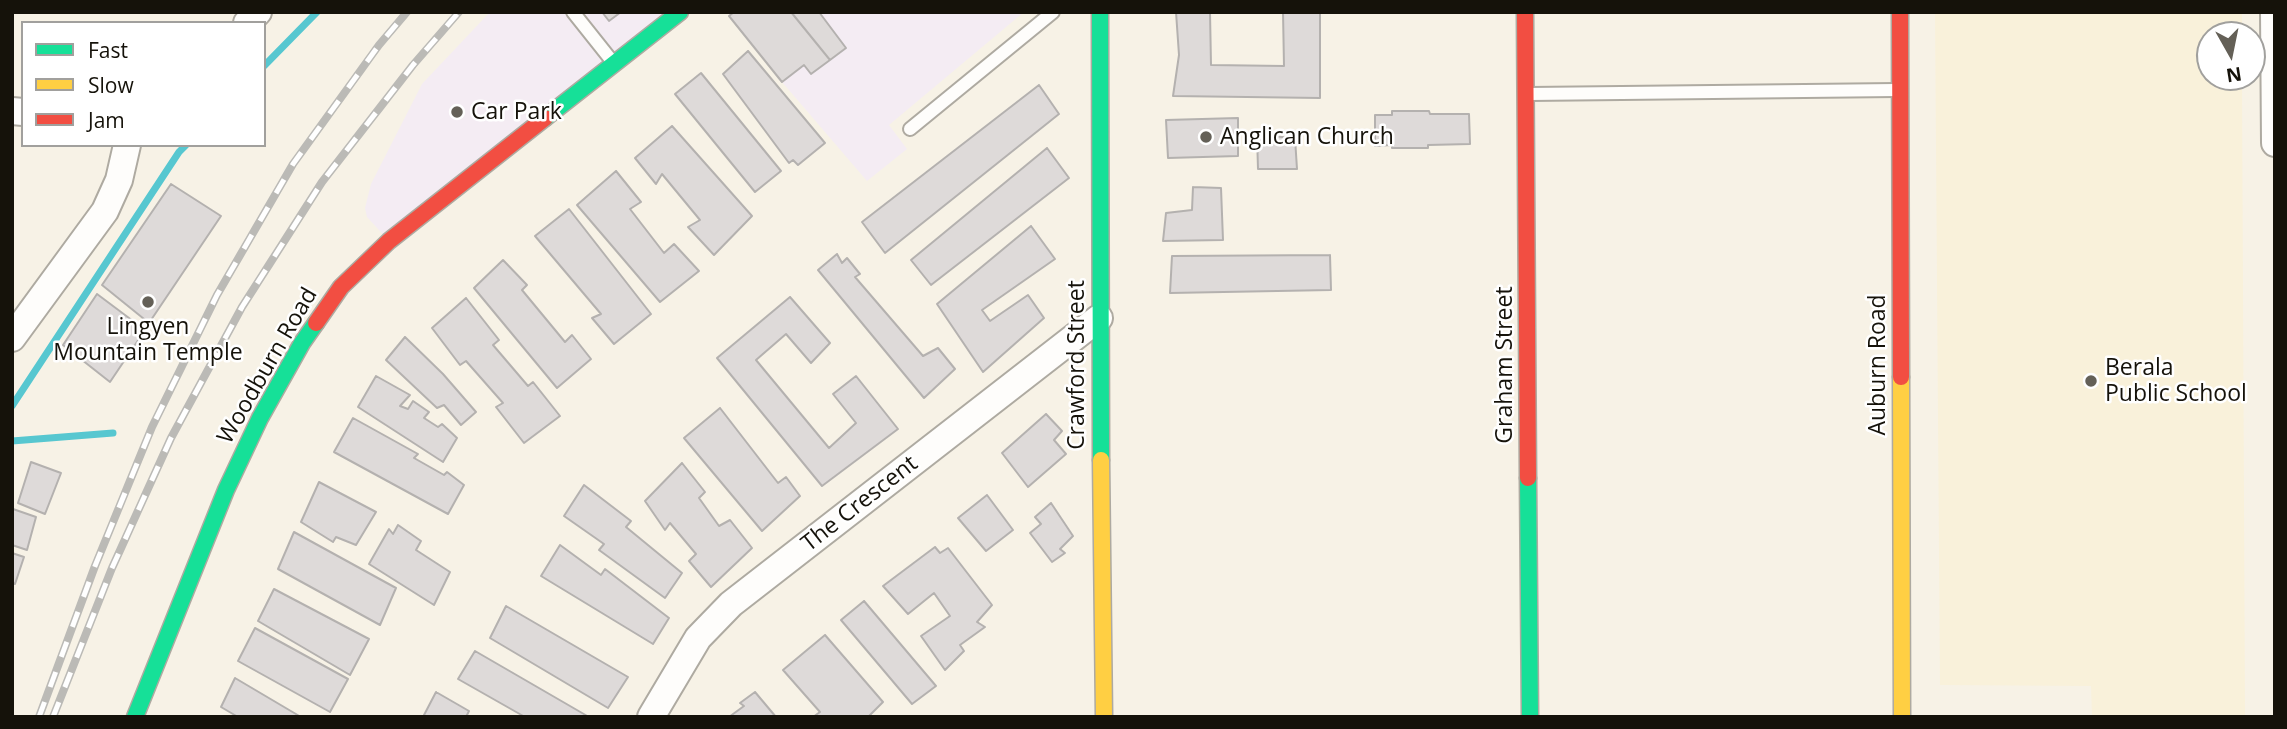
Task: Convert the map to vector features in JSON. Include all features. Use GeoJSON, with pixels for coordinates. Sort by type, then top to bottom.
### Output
{"type":"FeatureCollection","features":[{"type":"Feature","properties":{"kind":"street","name":"Woodburn Road"},"geometry":{"type":"LineString","coordinates":[[135,717],[226,490],[260,418],[322,311],[348,279],[389,240],[680,12]]}},
{"type":"Feature","properties":{"kind":"street","name":"Crawford Street"},"geometry":{"type":"LineString","coordinates":[[1100,12],[1099,318],[1104,717]]}},
{"type":"Feature","properties":{"kind":"street","name":"Graham Street"},"geometry":{"type":"LineString","coordinates":[[1525,12],[1531,717]]}},
{"type":"Feature","properties":{"kind":"street","name":"Auburn Road"},"geometry":{"type":"LineString","coordinates":[[1900,12],[1902,717]]}},
{"type":"Feature","properties":{"kind":"street"},"geometry":{"type":"LineString","coordinates":[[2274,12],[2275,143]]}},
{"type":"Feature","properties":{"kind":"street"},"geometry":{"type":"LineString","coordinates":[[12,338],[105,211],[119,180],[127,147]]}},
{"type":"Feature","properties":{"kind":"street","name":"The Crescent"},"geometry":{"type":"LineString","coordinates":[[651,717],[698,638],[731,604],[1099,318]]}},
{"type":"Feature","properties":{"kind":"lane"},"geometry":{"type":"LineString","coordinates":[[573,12],[614,64]]}},
{"type":"Feature","properties":{"kind":"lane"},"geometry":{"type":"LineString","coordinates":[[910,129],[1053,12]]}},
{"type":"Feature","properties":{"kind":"lane"},"geometry":{"type":"LineString","coordinates":[[1526,94],[1900,90]]}},
{"type":"Feature","properties":{"kind":"shaded area"},"geometry":{"type":"Polygon","coordinates":[[[490,12],[680,12],[389,241],[367,217],[365,208],[371,184],[422,84],[490,12]]]}},
{"type":"Feature","properties":{"kind":"shaded area"},"geometry":{"type":"Polygon","coordinates":[[[727,12],[1024,12],[889,125],[907,149],[867,181],[782,82],[727,12]]]}},
{"type":"Feature","properties":{"kind":"shaded area","name":"Berala Public School"},"geometry":{"type":"Polygon","coordinates":[[[1935,12],[2242,12],[2242,21],[2196,21],[2196,91],[2242,91],[2245,717],[2092,717],[2091,686],[1940,685],[1935,12]]]}},
{"type":"Feature","properties":{"kind":"building"},"geometry":{"type":"Polygon","coordinates":[[[602,12],[621,12],[609,21],[602,12]]]}},
{"type":"Feature","properties":{"kind":"building"},"geometry":{"type":"Polygon","coordinates":[[[734,12],[791,12],[830,60],[811,74],[804,65],[782,82],[729,16],[734,12]]]}},
{"type":"Feature","properties":{"kind":"building"},"geometry":{"type":"Polygon","coordinates":[[[791,12],[819,12],[846,48],[830,60],[791,12]]]}},
{"type":"Feature","properties":{"kind":"building"},"geometry":{"type":"Polygon","coordinates":[[[1176,12],[1210,12],[1211,65],[1284,66],[1283,12],[1320,12],[1320,98],[1173,96],[1179,55],[1176,12]]]}},
{"type":"Feature","properties":{"kind":"building"},"geometry":{"type":"Polygon","coordinates":[[[748,51],[825,143],[798,165],[793,160],[789,163],[723,74],[748,51]]]}},
{"type":"Feature","properties":{"kind":"building"},"geometry":{"type":"Polygon","coordinates":[[[701,73],[781,171],[755,192],[675,94],[701,73]]]}},
{"type":"Feature","properties":{"kind":"building"},"geometry":{"type":"Polygon","coordinates":[[[1039,85],[1059,114],[885,253],[862,222],[1039,85]]]}},
{"type":"Feature","properties":{"kind":"building"},"geometry":{"type":"Polygon","coordinates":[[[1392,111],[1469,114],[1470,144],[1428,145],[1428,148],[1375,146],[1375,115],[1392,115],[1392,111]]]}},
{"type":"Feature","properties":{"kind":"building"},"geometry":{"type":"Polygon","coordinates":[[[1238,118],[1238,156],[1168,158],[1166,120],[1238,118]]]}},
{"type":"Feature","properties":{"kind":"building"},"geometry":{"type":"Polygon","coordinates":[[[672,126],[752,216],[714,255],[688,227],[700,220],[662,174],[656,184],[635,158],[672,126]]]}},
{"type":"Feature","properties":{"kind":"building"},"geometry":{"type":"Polygon","coordinates":[[[1257,135],[1295,138],[1297,169],[1258,169],[1257,135]]]}},
{"type":"Feature","properties":{"kind":"building"},"geometry":{"type":"Polygon","coordinates":[[[1047,148],[1069,178],[931,285],[911,260],[1047,148]]]}},
{"type":"Feature","properties":{"kind":"building"},"geometry":{"type":"Polygon","coordinates":[[[616,171],[641,202],[630,209],[664,253],[674,244],[699,271],[660,302],[577,205],[616,171]]]}},
{"type":"Feature","properties":{"kind":"building"},"geometry":{"type":"Polygon","coordinates":[[[171,184],[221,216],[149,323],[102,285],[171,184]]]}},
{"type":"Feature","properties":{"kind":"building"},"geometry":{"type":"Polygon","coordinates":[[[1193,187],[1221,188],[1223,240],[1163,241],[1166,213],[1192,210],[1193,187]]]}},
{"type":"Feature","properties":{"kind":"building"},"geometry":{"type":"Polygon","coordinates":[[[569,209],[651,314],[614,344],[592,318],[601,314],[535,236],[569,209]]]}},
{"type":"Feature","properties":{"kind":"building"},"geometry":{"type":"Polygon","coordinates":[[[1031,226],[1055,259],[982,310],[990,321],[1028,295],[1044,318],[983,372],[937,304],[1031,226]]]}},
{"type":"Feature","properties":{"kind":"building"},"geometry":{"type":"Polygon","coordinates":[[[837,254],[842,263],[847,258],[860,274],[855,277],[923,356],[938,348],[955,369],[924,398],[818,270],[837,254]]]}},
{"type":"Feature","properties":{"kind":"building"},"geometry":{"type":"Polygon","coordinates":[[[1330,255],[1331,290],[1170,293],[1172,256],[1330,255]]]}},
{"type":"Feature","properties":{"kind":"building"},"geometry":{"type":"Polygon","coordinates":[[[503,260],[527,285],[522,290],[565,342],[572,335],[591,359],[557,388],[474,288],[503,260]]]}},
{"type":"Feature","properties":{"kind":"building"},"geometry":{"type":"Polygon","coordinates":[[[97,294],[145,330],[110,382],[63,345],[97,294]]]}},
{"type":"Feature","properties":{"kind":"building"},"geometry":{"type":"Polygon","coordinates":[[[790,297],[830,343],[811,363],[786,334],[756,360],[829,448],[856,423],[833,394],[856,376],[898,429],[822,486],[717,358],[790,297]]]}},
{"type":"Feature","properties":{"kind":"building"},"geometry":{"type":"Polygon","coordinates":[[[466,298],[499,340],[493,345],[528,386],[533,382],[560,416],[524,443],[496,407],[503,403],[466,361],[460,365],[432,328],[466,298]]]}},
{"type":"Feature","properties":{"kind":"building"},"geometry":{"type":"Polygon","coordinates":[[[405,337],[443,374],[476,412],[461,425],[444,405],[437,408],[386,360],[405,337]]]}},
{"type":"Feature","properties":{"kind":"building"},"geometry":{"type":"Polygon","coordinates":[[[376,376],[410,395],[400,406],[408,409],[413,401],[429,412],[424,418],[438,427],[442,424],[457,438],[443,462],[358,407],[376,376]]]}},
{"type":"Feature","properties":{"kind":"building"},"geometry":{"type":"Polygon","coordinates":[[[720,408],[778,483],[786,477],[800,496],[762,531],[684,438],[720,408]]]}},
{"type":"Feature","properties":{"kind":"building"},"geometry":{"type":"Polygon","coordinates":[[[1046,414],[1062,431],[1054,440],[1066,454],[1028,487],[1002,453],[1046,414]]]}},
{"type":"Feature","properties":{"kind":"building"},"geometry":{"type":"Polygon","coordinates":[[[353,418],[418,454],[414,458],[444,475],[447,472],[464,485],[448,514],[334,452],[353,418]]]}},
{"type":"Feature","properties":{"kind":"building"},"geometry":{"type":"Polygon","coordinates":[[[31,462],[61,473],[45,514],[18,503],[31,462]]]}},
{"type":"Feature","properties":{"kind":"building"},"geometry":{"type":"Polygon","coordinates":[[[682,463],[705,492],[699,498],[719,526],[730,520],[752,548],[711,587],[689,561],[696,554],[670,523],[665,530],[645,501],[682,463]]]}},
{"type":"Feature","properties":{"kind":"building"},"geometry":{"type":"Polygon","coordinates":[[[319,482],[376,512],[356,545],[336,537],[333,542],[301,522],[319,482]]]}},
{"type":"Feature","properties":{"kind":"building"},"geometry":{"type":"Polygon","coordinates":[[[584,485],[631,521],[626,527],[682,573],[665,598],[599,550],[604,544],[564,516],[584,485]]]}},
{"type":"Feature","properties":{"kind":"building"},"geometry":{"type":"Polygon","coordinates":[[[987,495],[1013,530],[986,551],[958,518],[987,495]]]}},
{"type":"Feature","properties":{"kind":"building"},"geometry":{"type":"Polygon","coordinates":[[[1051,503],[1073,536],[1060,549],[1065,553],[1052,562],[1030,533],[1041,524],[1035,517],[1051,503]]]}},
{"type":"Feature","properties":{"kind":"building"},"geometry":{"type":"Polygon","coordinates":[[[13,509],[36,517],[27,550],[12,545],[13,509]]]}},
{"type":"Feature","properties":{"kind":"building"},"geometry":{"type":"Polygon","coordinates":[[[398,525],[421,541],[416,550],[450,572],[434,605],[369,564],[389,529],[393,534],[398,525]]]}},
{"type":"Feature","properties":{"kind":"building"},"geometry":{"type":"Polygon","coordinates":[[[294,532],[396,588],[380,625],[278,569],[294,532]]]}},
{"type":"Feature","properties":{"kind":"building"},"geometry":{"type":"Polygon","coordinates":[[[560,545],[601,575],[605,569],[669,618],[653,644],[541,576],[560,545]]]}},
{"type":"Feature","properties":{"kind":"building"},"geometry":{"type":"Polygon","coordinates":[[[935,547],[940,553],[948,548],[992,605],[977,622],[985,627],[960,645],[964,651],[945,670],[921,636],[950,616],[934,593],[908,614],[883,586],[935,547]]]}},
{"type":"Feature","properties":{"kind":"building"},"geometry":{"type":"Polygon","coordinates":[[[12,553],[24,557],[15,584],[12,583],[12,553]]]}},
{"type":"Feature","properties":{"kind":"building"},"geometry":{"type":"Polygon","coordinates":[[[274,589],[369,639],[350,675],[258,621],[274,589]]]}},
{"type":"Feature","properties":{"kind":"building"},"geometry":{"type":"Polygon","coordinates":[[[864,601],[936,686],[912,704],[841,620],[864,601]]]}},
{"type":"Feature","properties":{"kind":"building"},"geometry":{"type":"Polygon","coordinates":[[[506,606],[628,677],[608,708],[490,638],[506,606]]]}},
{"type":"Feature","properties":{"kind":"building"},"geometry":{"type":"Polygon","coordinates":[[[255,628],[348,679],[330,712],[238,661],[255,628]]]}},
{"type":"Feature","properties":{"kind":"building"},"geometry":{"type":"Polygon","coordinates":[[[825,635],[883,702],[868,717],[813,717],[820,712],[783,670],[825,635]]]}},
{"type":"Feature","properties":{"kind":"building"},"geometry":{"type":"Polygon","coordinates":[[[475,651],[589,717],[525,717],[458,679],[475,651]]]}},
{"type":"Feature","properties":{"kind":"building"},"geometry":{"type":"Polygon","coordinates":[[[235,678],[301,717],[238,717],[221,707],[235,678]]]}},
{"type":"Feature","properties":{"kind":"building"},"geometry":{"type":"Polygon","coordinates":[[[436,692],[469,711],[466,717],[423,717],[436,692]]]}},
{"type":"Feature","properties":{"kind":"building"},"geometry":{"type":"Polygon","coordinates":[[[755,692],[776,717],[729,717],[744,706],[740,703],[755,692]]]}},
{"type":"Feature","properties":{"kind":"waterway"},"geometry":{"type":"LineString","coordinates":[[266,64],[317,12]]}},
{"type":"Feature","properties":{"kind":"waterway"},"geometry":{"type":"LineString","coordinates":[[12,406],[184,147]]}},
{"type":"Feature","properties":{"kind":"waterway"},"geometry":{"type":"LineString","coordinates":[[12,441],[113,433]]}},
{"type":"Feature","properties":{"kind":"railway"},"geometry":{"type":"LineString","coordinates":[[39,717],[95,566],[152,427],[217,295],[293,164],[379,45],[407,12]]}},
{"type":"Feature","properties":{"kind":"railway"},"geometry":{"type":"LineString","coordinates":[[53,717],[112,568],[171,438],[242,307],[322,182],[413,65],[459,12]]}},
{"type":"Feature","properties":{"kind":"traffic: fast"},"geometry":{"type":"LineString","coordinates":[[545,118],[680,12]]}},
{"type":"Feature","properties":{"kind":"traffic: fast"},"geometry":{"type":"LineString","coordinates":[[1100,12],[1101,460]]}},
{"type":"Feature","properties":{"kind":"traffic: fast"},"geometry":{"type":"LineString","coordinates":[[135,717],[226,490],[260,418],[316,323]]}},
{"type":"Feature","properties":{"kind":"traffic: fast"},"geometry":{"type":"LineString","coordinates":[[1528,478],[1530,717]]}},
{"type":"Feature","properties":{"kind":"traffic: slow"},"geometry":{"type":"LineString","coordinates":[[1901,377],[1902,717]]}},
{"type":"Feature","properties":{"kind":"traffic: slow"},"geometry":{"type":"LineString","coordinates":[[1101,460],[1104,717]]}},
{"type":"Feature","properties":{"kind":"traffic: jam"},"geometry":{"type":"LineString","coordinates":[[1525,12],[1528,478]]}},
{"type":"Feature","properties":{"kind":"traffic: jam"},"geometry":{"type":"LineString","coordinates":[[1900,12],[1901,377]]}},
{"type":"Feature","properties":{"kind":"traffic: jam"},"geometry":{"type":"LineString","coordinates":[[316,323],[341,287],[389,241],[545,118]]}},
{"type":"Feature","properties":{"kind":"place","name":"Car Park"},"geometry":{"type":"Point","coordinates":[457,112]}},
{"type":"Feature","properties":{"kind":"place","name":"Anglican Church"},"geometry":{"type":"Point","coordinates":[1206,137]}},
{"type":"Feature","properties":{"kind":"place","name":"Lingyen Mountain Temple"},"geometry":{"type":"Point","coordinates":[148,302]}},
{"type":"Feature","properties":{"kind":"place","name":"Berala Public School"},"geometry":{"type":"Point","coordinates":[2091,381]}}]}
